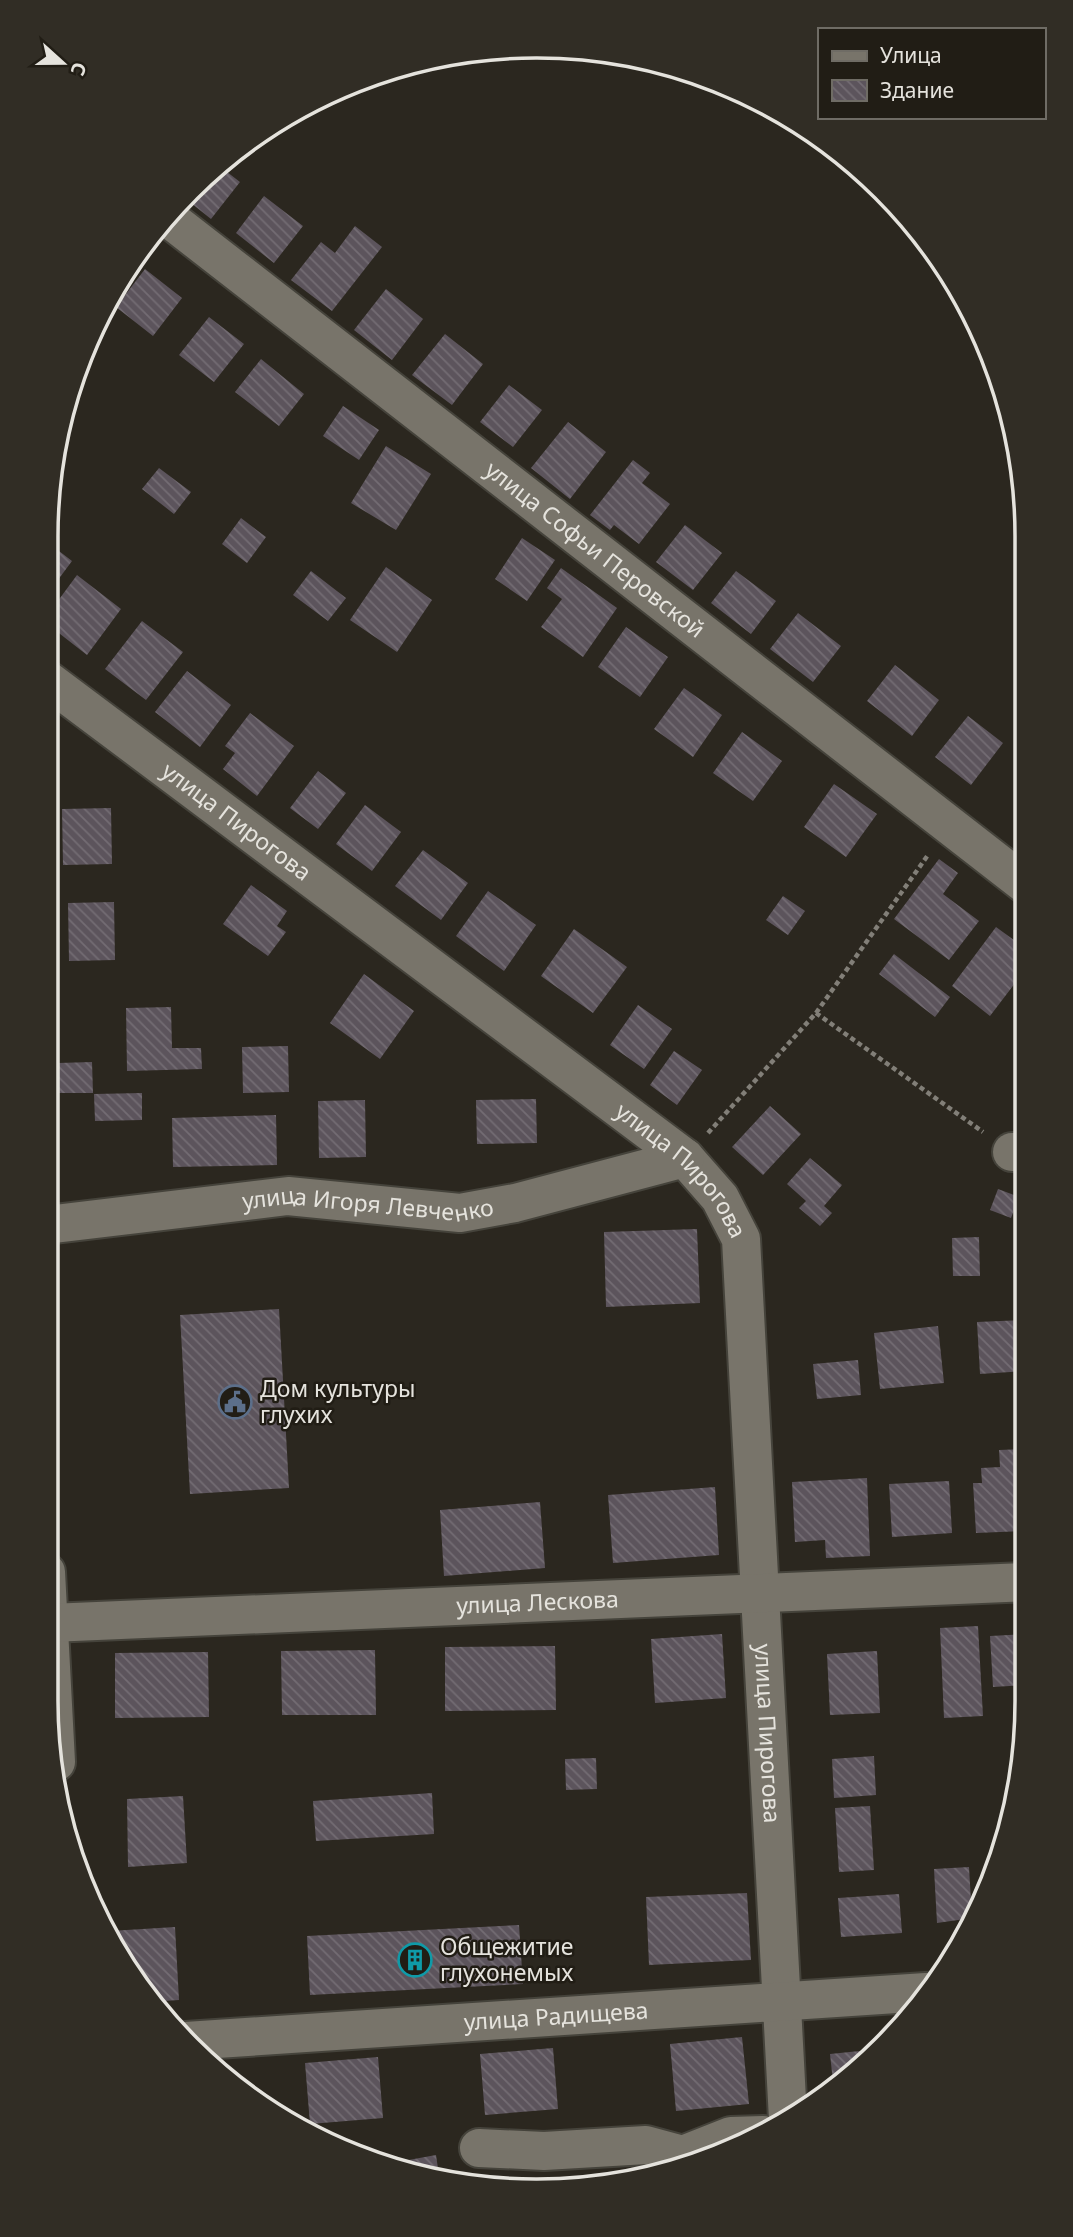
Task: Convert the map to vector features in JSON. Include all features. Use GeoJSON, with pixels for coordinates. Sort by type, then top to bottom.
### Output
{"type":"FeatureCollection","features":[{"type":"Feature","properties":{"kind":"street","name":"улица Софьи Перовской"},"geometry":{"type":"LineString","coordinates":[[175,223],[1015,876]]}},
{"type":"Feature","properties":{"kind":"street","name":"улица Пирогова"},"geometry":{"type":"LineString","coordinates":[[58,688],[685,1158],[720,1198],[741,1239],[787,2108]]}},
{"type":"Feature","properties":{"kind":"street","name":"улица Игоря Левченко"},"geometry":{"type":"LineString","coordinates":[[58,1224],[288,1196],[460,1213],[515,1203],[685,1158]]}},
{"type":"Feature","properties":{"kind":"street","name":"улица Лескова"},"geometry":{"type":"LineString","coordinates":[[58,1623],[1015,1583]]}},
{"type":"Feature","properties":{"kind":"street","name":"улица Радищева"},"geometry":{"type":"LineString","coordinates":[[199,2040],[916,1993]]}},
{"type":"Feature","properties":{"kind":"street"},"geometry":{"type":"LineString","coordinates":[[479,2148],[544,2151],[646,2145],[683,2155],[735,2136]]}},
{"type":"Feature","properties":{"kind":"path"},"geometry":{"type":"LineString","coordinates":[[685,1158],[816,1013],[948,825]]}},
{"type":"Feature","properties":{"kind":"path"},"geometry":{"type":"LineString","coordinates":[[816,1013],[1015,1149]]}},
{"type":"Feature","properties":{"kind":"building"},"geometry":{"type":"Polygon","coordinates":[[[227,172],[240,182],[211,219],[192,204],[227,172]]]}},
{"type":"Feature","properties":{"kind":"building"},"geometry":{"type":"Polygon","coordinates":[[[264,196],[303,226],[274,263],[236,233],[264,196]]]}},
{"type":"Feature","properties":{"kind":"building"},"geometry":{"type":"Polygon","coordinates":[[[355,226],[382,247],[332,311],[291,280],[321,242],[335,253],[355,226]]]}},
{"type":"Feature","properties":{"kind":"building"},"geometry":{"type":"Polygon","coordinates":[[[145,269],[182,298],[153,336],[116,307],[145,269]]]}},
{"type":"Feature","properties":{"kind":"building"},"geometry":{"type":"Polygon","coordinates":[[[386,289],[423,319],[392,360],[354,330],[386,289]]]}},
{"type":"Feature","properties":{"kind":"building"},"geometry":{"type":"Polygon","coordinates":[[[209,317],[244,344],[214,382],[179,355],[209,317]]]}},
{"type":"Feature","properties":{"kind":"building"},"geometry":{"type":"Polygon","coordinates":[[[445,334],[483,364],[452,405],[412,375],[445,334]]]}},
{"type":"Feature","properties":{"kind":"building"},"geometry":{"type":"Polygon","coordinates":[[[261,359],[304,394],[279,426],[235,392],[261,359]]]}},
{"type":"Feature","properties":{"kind":"building"},"geometry":{"type":"Polygon","coordinates":[[[509,385],[542,410],[513,447],[480,422],[509,385]]]}},
{"type":"Feature","properties":{"kind":"building"},"geometry":{"type":"Polygon","coordinates":[[[343,406],[379,430],[359,460],[323,436],[343,406]]]}},
{"type":"Feature","properties":{"kind":"building"},"geometry":{"type":"Polygon","coordinates":[[[568,422],[606,452],[570,499],[531,468],[568,422]]]}},
{"type":"Feature","properties":{"kind":"building"},"geometry":{"type":"Polygon","coordinates":[[[386,446],[431,474],[396,530],[351,503],[386,446]]]}},
{"type":"Feature","properties":{"kind":"building"},"geometry":{"type":"Polygon","coordinates":[[[633,460],[650,473],[642,483],[670,504],[639,544],[614,525],[610,530],[590,515],[633,460]]]}},
{"type":"Feature","properties":{"kind":"building"},"geometry":{"type":"Polygon","coordinates":[[[159,468],[191,492],[174,514],[142,489],[159,468]]]}},
{"type":"Feature","properties":{"kind":"building"},"geometry":{"type":"Polygon","coordinates":[[[241,518],[266,537],[247,563],[222,544],[241,518]]]}},
{"type":"Feature","properties":{"kind":"building"},"geometry":{"type":"Polygon","coordinates":[[[685,525],[722,553],[693,590],[656,562],[685,525]]]}},
{"type":"Feature","properties":{"kind":"building"},"geometry":{"type":"Polygon","coordinates":[[[522,538],[555,560],[527,601],[495,579],[522,538]]]}},
{"type":"Feature","properties":{"kind":"building"},"geometry":{"type":"Polygon","coordinates":[[[58,550],[72,561],[58,580],[58,550]]]}},
{"type":"Feature","properties":{"kind":"building"},"geometry":{"type":"Polygon","coordinates":[[[386,567],[432,600],[397,652],[350,620],[386,567]]]}},
{"type":"Feature","properties":{"kind":"building"},"geometry":{"type":"Polygon","coordinates":[[[561,568],[617,608],[583,657],[541,627],[562,599],[547,588],[561,568]]]}},
{"type":"Feature","properties":{"kind":"building"},"geometry":{"type":"Polygon","coordinates":[[[311,571],[346,598],[328,621],[293,595],[311,571]]]}},
{"type":"Feature","properties":{"kind":"building"},"geometry":{"type":"Polygon","coordinates":[[[736,571],[776,601],[751,634],[711,603],[736,571]]]}},
{"type":"Feature","properties":{"kind":"building"},"geometry":{"type":"Polygon","coordinates":[[[77,575],[121,609],[87,655],[58,632],[58,601],[77,575]]]}},
{"type":"Feature","properties":{"kind":"building"},"geometry":{"type":"Polygon","coordinates":[[[798,613],[841,646],[813,682],[770,649],[798,613]]]}},
{"type":"Feature","properties":{"kind":"building"},"geometry":{"type":"Polygon","coordinates":[[[142,621],[183,652],[146,700],[105,669],[142,621]]]}},
{"type":"Feature","properties":{"kind":"building"},"geometry":{"type":"Polygon","coordinates":[[[626,627],[668,657],[640,697],[598,667],[626,627]]]}},
{"type":"Feature","properties":{"kind":"building"},"geometry":{"type":"Polygon","coordinates":[[[895,665],[939,700],[912,736],[867,701],[895,665]]]}},
{"type":"Feature","properties":{"kind":"building"},"geometry":{"type":"Polygon","coordinates":[[[187,671],[231,705],[200,747],[155,712],[187,671]]]}},
{"type":"Feature","properties":{"kind":"building"},"geometry":{"type":"Polygon","coordinates":[[[684,688],[722,715],[693,757],[654,729],[684,688]]]}},
{"type":"Feature","properties":{"kind":"building"},"geometry":{"type":"Polygon","coordinates":[[[250,713],[294,746],[257,796],[223,769],[235,753],[225,746],[250,713]]]}},
{"type":"Feature","properties":{"kind":"building"},"geometry":{"type":"Polygon","coordinates":[[[968,716],[1003,743],[971,785],[935,757],[968,716]]]}},
{"type":"Feature","properties":{"kind":"building"},"geometry":{"type":"Polygon","coordinates":[[[742,732],[782,761],[753,801],[713,773],[742,732]]]}},
{"type":"Feature","properties":{"kind":"building"},"geometry":{"type":"Polygon","coordinates":[[[318,771],[346,793],[318,829],[290,808],[318,771]]]}},
{"type":"Feature","properties":{"kind":"building"},"geometry":{"type":"Polygon","coordinates":[[[834,784],[877,814],[846,857],[804,827],[834,784]]]}},
{"type":"Feature","properties":{"kind":"building"},"geometry":{"type":"Polygon","coordinates":[[[365,805],[401,832],[372,871],[336,844],[365,805]]]}},
{"type":"Feature","properties":{"kind":"building"},"geometry":{"type":"Polygon","coordinates":[[[111,808],[112,864],[63,865],[62,809],[111,808]]]}},
{"type":"Feature","properties":{"kind":"building"},"geometry":{"type":"Polygon","coordinates":[[[423,850],[468,883],[441,920],[395,886],[423,850]]]}},
{"type":"Feature","properties":{"kind":"building"},"geometry":{"type":"Polygon","coordinates":[[[939,859],[958,873],[943,894],[979,921],[949,960],[894,919],[939,859]]]}},
{"type":"Feature","properties":{"kind":"building"},"geometry":{"type":"Polygon","coordinates":[[[251,885],[287,911],[277,926],[286,932],[268,956],[223,924],[251,885]]]}},
{"type":"Feature","properties":{"kind":"building"},"geometry":{"type":"Polygon","coordinates":[[[488,891],[536,925],[504,971],[456,936],[488,891]]]}},
{"type":"Feature","properties":{"kind":"building"},"geometry":{"type":"Polygon","coordinates":[[[783,896],[805,911],[788,935],[766,920],[783,896]]]}},
{"type":"Feature","properties":{"kind":"building"},"geometry":{"type":"Polygon","coordinates":[[[114,902],[115,960],[69,961],[68,903],[114,902]]]}},
{"type":"Feature","properties":{"kind":"building"},"geometry":{"type":"Polygon","coordinates":[[[996,927],[1015,941],[1015,983],[990,1016],[952,986],[996,927]]]}},
{"type":"Feature","properties":{"kind":"building"},"geometry":{"type":"Polygon","coordinates":[[[574,929],[627,967],[593,1013],[541,976],[574,929]]]}},
{"type":"Feature","properties":{"kind":"building"},"geometry":{"type":"Polygon","coordinates":[[[894,954],[950,997],[935,1017],[879,974],[894,954]]]}},
{"type":"Feature","properties":{"kind":"building"},"geometry":{"type":"Polygon","coordinates":[[[364,974],[414,1011],[380,1059],[330,1023],[364,974]]]}},
{"type":"Feature","properties":{"kind":"building"},"geometry":{"type":"Polygon","coordinates":[[[638,1005],[672,1029],[644,1069],[610,1045],[638,1005]]]}},
{"type":"Feature","properties":{"kind":"building"},"geometry":{"type":"Polygon","coordinates":[[[171,1007],[172,1048],[201,1048],[202,1069],[127,1071],[126,1008],[171,1007]]]}},
{"type":"Feature","properties":{"kind":"building"},"geometry":{"type":"Polygon","coordinates":[[[288,1046],[289,1092],[243,1093],[242,1047],[288,1046]]]}},
{"type":"Feature","properties":{"kind":"building"},"geometry":{"type":"Polygon","coordinates":[[[674,1051],[702,1070],[677,1105],[650,1085],[674,1051]]]}},
{"type":"Feature","properties":{"kind":"building"},"geometry":{"type":"Polygon","coordinates":[[[92,1062],[93,1093],[59,1093],[58,1063],[92,1062]]]}},
{"type":"Feature","properties":{"kind":"building"},"geometry":{"type":"Polygon","coordinates":[[[142,1093],[142,1120],[95,1121],[94,1094],[142,1093]]]}},
{"type":"Feature","properties":{"kind":"building"},"geometry":{"type":"Polygon","coordinates":[[[536,1099],[537,1143],[477,1144],[476,1100],[536,1099]]]}},
{"type":"Feature","properties":{"kind":"building"},"geometry":{"type":"Polygon","coordinates":[[[365,1100],[366,1157],[319,1158],[318,1101],[365,1100]]]}},
{"type":"Feature","properties":{"kind":"building"},"geometry":{"type":"Polygon","coordinates":[[[770,1106],[801,1134],[763,1175],[732,1147],[770,1106]]]}},
{"type":"Feature","properties":{"kind":"building"},"geometry":{"type":"Polygon","coordinates":[[[276,1115],[277,1165],[173,1167],[172,1118],[276,1115]]]}},
{"type":"Feature","properties":{"kind":"building"},"geometry":{"type":"Polygon","coordinates":[[[810,1158],[842,1185],[824,1206],[832,1213],[820,1226],[799,1208],[806,1201],[787,1184],[810,1158]]]}},
{"type":"Feature","properties":{"kind":"building"},"geometry":{"type":"Polygon","coordinates":[[[998,1189],[1015,1195],[1015,1208],[1011,1218],[990,1210],[998,1189]]]}},
{"type":"Feature","properties":{"kind":"building"},"geometry":{"type":"Polygon","coordinates":[[[697,1229],[700,1303],[606,1307],[604,1232],[697,1229]]]}},
{"type":"Feature","properties":{"kind":"building"},"geometry":{"type":"Polygon","coordinates":[[[979,1237],[980,1276],[953,1276],[952,1238],[979,1237]]]}},
{"type":"Feature","properties":{"kind":"building","name":"Дом культуры глухих"},"geometry":{"type":"Polygon","coordinates":[[[279,1309],[289,1488],[190,1494],[180,1315],[279,1309]]]}},
{"type":"Feature","properties":{"kind":"building"},"geometry":{"type":"Polygon","coordinates":[[[1015,1320],[1015,1372],[980,1374],[977,1322],[1015,1320]]]}},
{"type":"Feature","properties":{"kind":"building"},"geometry":{"type":"Polygon","coordinates":[[[938,1326],[944,1383],[880,1389],[874,1333],[938,1326]]]}},
{"type":"Feature","properties":{"kind":"building"},"geometry":{"type":"Polygon","coordinates":[[[858,1360],[861,1395],[817,1399],[813,1364],[858,1360]]]}},
{"type":"Feature","properties":{"kind":"building"},"geometry":{"type":"Polygon","coordinates":[[[1015,1449],[1015,1531],[976,1533],[973,1483],[982,1483],[981,1468],[1000,1467],[999,1450],[1015,1449]]]}},
{"type":"Feature","properties":{"kind":"building"},"geometry":{"type":"Polygon","coordinates":[[[867,1478],[870,1556],[826,1558],[825,1540],[795,1542],[792,1482],[867,1478]]]}},
{"type":"Feature","properties":{"kind":"building"},"geometry":{"type":"Polygon","coordinates":[[[949,1481],[952,1533],[892,1537],[889,1484],[949,1481]]]}},
{"type":"Feature","properties":{"kind":"building"},"geometry":{"type":"Polygon","coordinates":[[[715,1487],[719,1555],[613,1563],[608,1495],[715,1487]]]}},
{"type":"Feature","properties":{"kind":"building"},"geometry":{"type":"Polygon","coordinates":[[[540,1502],[545,1568],[444,1576],[440,1510],[540,1502]]]}},
{"type":"Feature","properties":{"kind":"building"},"geometry":{"type":"Polygon","coordinates":[[[978,1626],[983,1716],[944,1718],[940,1628],[978,1626]]]}},
{"type":"Feature","properties":{"kind":"building"},"geometry":{"type":"Polygon","coordinates":[[[722,1634],[726,1698],[655,1703],[651,1639],[722,1634]]]}},
{"type":"Feature","properties":{"kind":"building"},"geometry":{"type":"Polygon","coordinates":[[[1015,1635],[1015,1686],[993,1687],[990,1636],[1015,1635]]]}},
{"type":"Feature","properties":{"kind":"building"},"geometry":{"type":"Polygon","coordinates":[[[555,1646],[556,1710],[445,1711],[445,1647],[555,1646]]]}},
{"type":"Feature","properties":{"kind":"building"},"geometry":{"type":"Polygon","coordinates":[[[375,1650],[376,1715],[282,1715],[281,1651],[375,1650]]]}},
{"type":"Feature","properties":{"kind":"building"},"geometry":{"type":"Polygon","coordinates":[[[877,1651],[880,1713],[830,1715],[827,1654],[877,1651]]]}},
{"type":"Feature","properties":{"kind":"building"},"geometry":{"type":"Polygon","coordinates":[[[208,1652],[209,1717],[115,1718],[115,1653],[208,1652]]]}},
{"type":"Feature","properties":{"kind":"building"},"geometry":{"type":"Polygon","coordinates":[[[874,1756],[876,1795],[834,1798],[832,1759],[874,1756]]]}},
{"type":"Feature","properties":{"kind":"building"},"geometry":{"type":"Polygon","coordinates":[[[596,1758],[597,1789],[566,1790],[565,1759],[596,1758]]]}},
{"type":"Feature","properties":{"kind":"building"},"geometry":{"type":"Polygon","coordinates":[[[432,1793],[434,1834],[316,1841],[313,1801],[432,1793]]]}},
{"type":"Feature","properties":{"kind":"building"},"geometry":{"type":"Polygon","coordinates":[[[183,1796],[187,1863],[128,1867],[127,1799],[183,1796]]]}},
{"type":"Feature","properties":{"kind":"building"},"geometry":{"type":"Polygon","coordinates":[[[870,1806],[874,1870],[839,1872],[835,1808],[870,1806]]]}},
{"type":"Feature","properties":{"kind":"building"},"geometry":{"type":"Polygon","coordinates":[[[969,1867],[971,1901],[962,1919],[937,1923],[934,1869],[969,1867]]]}},
{"type":"Feature","properties":{"kind":"building"},"geometry":{"type":"Polygon","coordinates":[[[747,1893],[751,1960],[649,1965],[646,1897],[747,1893]]]}},
{"type":"Feature","properties":{"kind":"building"},"geometry":{"type":"Polygon","coordinates":[[[899,1894],[902,1933],[841,1937],[838,1898],[899,1894]]]}},
{"type":"Feature","properties":{"kind":"building","name":"Общежитие глухонемых"},"geometry":{"type":"Polygon","coordinates":[[[519,1925],[523,1984],[310,1995],[307,1936],[519,1925]]]}},
{"type":"Feature","properties":{"kind":"building"},"geometry":{"type":"Polygon","coordinates":[[[175,1927],[179,2000],[164,2001],[138,1966],[117,1931],[175,1927]]]}},
{"type":"Feature","properties":{"kind":"building"},"geometry":{"type":"Polygon","coordinates":[[[742,2037],[749,2104],[676,2111],[670,2044],[742,2037]]]}},
{"type":"Feature","properties":{"kind":"building"},"geometry":{"type":"Polygon","coordinates":[[[553,2048],[558,2109],[485,2115],[480,2054],[553,2048]]]}},
{"type":"Feature","properties":{"kind":"building"},"geometry":{"type":"Polygon","coordinates":[[[862,2051],[832,2076],[830,2054],[862,2051]]]}},
{"type":"Feature","properties":{"kind":"building"},"geometry":{"type":"Polygon","coordinates":[[[378,2057],[383,2118],[310,2122],[305,2063],[378,2057]]]}},
{"type":"Feature","properties":{"kind":"building"},"geometry":{"type":"Polygon","coordinates":[[[436,2155],[438,2169],[413,2163],[405,2161],[436,2155]]]}},
{"type":"Feature","properties":{"kind":"place","name":"Дом культуры глухих"},"geometry":{"type":"Point","coordinates":[235,1402]}},
{"type":"Feature","properties":{"kind":"place","name":"Общежитие глухонемых"},"geometry":{"type":"Point","coordinates":[415,1960]}}]}
